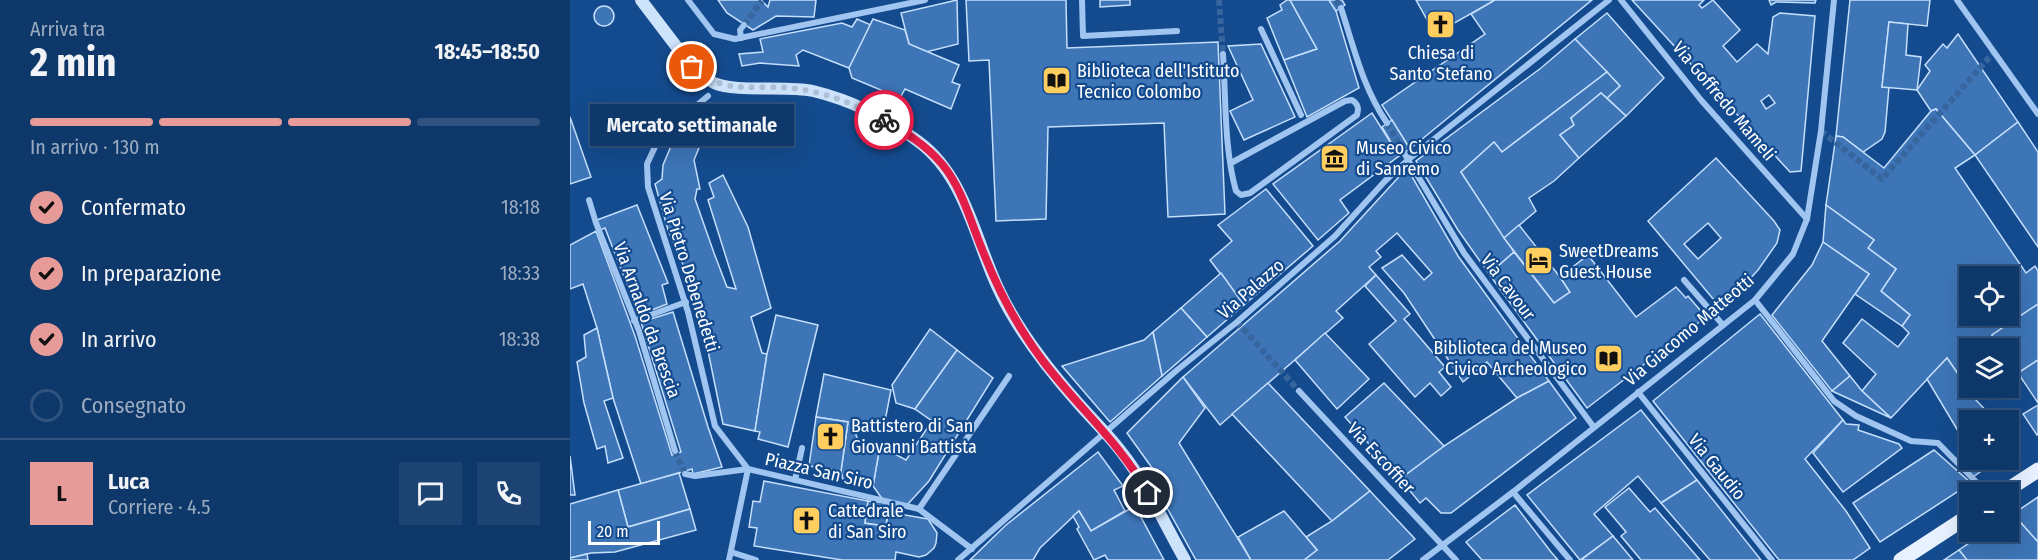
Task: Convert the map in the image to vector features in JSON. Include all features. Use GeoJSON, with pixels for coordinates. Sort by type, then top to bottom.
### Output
{"type":"FeatureCollection","features":[{"type":"Feature","properties":{"kind":"main road"},"geometry":{"type":"LineString","coordinates":[[641,0],[692,67],[716,84],[796,88],[831,96],[864,109],[920,143],[941,163],[953,180],[998,290],[1014,317],[1043,361],[1137,473],[1185,560]]}},
{"type":"Feature","properties":{"kind":"main road"},"geometry":{"type":"LineString","coordinates":[[2019,482],[2038,470]]}},
{"type":"Feature","properties":{"kind":"main road"},"geometry":{"type":"LineString","coordinates":[[1901,560],[1959,522]]}},
{"type":"Feature","properties":{"kind":"street"},"geometry":{"type":"LineString","coordinates":[[688,0],[714,34],[724,38],[754,36],[925,0]]}},
{"type":"Feature","properties":{"kind":"street"},"geometry":{"type":"LineString","coordinates":[[1082,0],[1083,36],[1177,31]]}},
{"type":"Feature","properties":{"kind":"street","name":"Via Palazzo"},"geometry":{"type":"LineString","coordinates":[[958,560],[1335,236],[1385,181],[1409,159],[1609,0]]}},
{"type":"Feature","properties":{"kind":"street","name":"Via Goffredo Mameli"},"geometry":{"type":"LineString","coordinates":[[1621,0],[1701,100],[1807,219]]}},
{"type":"Feature","properties":{"kind":"street","name":"Via Giacomo Matteotti"},"geometry":{"type":"LineString","coordinates":[[1423,560],[1513,492],[1593,426],[1755,300],[1793,254],[1807,219],[1821,131],[1834,0]]}},
{"type":"Feature","properties":{"kind":"street"},"geometry":{"type":"LineString","coordinates":[[1957,0],[2038,114]]}},
{"type":"Feature","properties":{"kind":"street"},"geometry":{"type":"LineString","coordinates":[[1341,8],[1366,85],[1387,123]]}},
{"type":"Feature","properties":{"kind":"street"},"geometry":{"type":"LineString","coordinates":[[741,38],[740,30],[744,25]]}},
{"type":"Feature","properties":{"kind":"street"},"geometry":{"type":"LineString","coordinates":[[1261,28],[1301,115]]}},
{"type":"Feature","properties":{"kind":"street"},"geometry":{"type":"LineString","coordinates":[[1223,54],[1231,163],[1236,191],[1241,195],[1250,193],[1357,115],[1359,109],[1357,103],[1352,100],[1345,101],[1231,163]]}},
{"type":"Feature","properties":{"kind":"street","name":"Via Pietro Debenedetti"},"geometry":{"type":"LineString","coordinates":[[708,96],[660,136],[647,164],[648,187],[686,302],[715,426],[748,469]]}},
{"type":"Feature","properties":{"kind":"street"},"geometry":{"type":"LineString","coordinates":[[1404,153],[1409,159]]}},
{"type":"Feature","properties":{"kind":"street","name":"Via Cavour"},"geometry":{"type":"LineString","coordinates":[[1409,159],[1464,253],[1593,426]]}},
{"type":"Feature","properties":{"kind":"street","name":"Via Arnaldo da Brescia"},"geometry":{"type":"LineString","coordinates":[[589,200],[634,321],[675,451]]}},
{"type":"Feature","properties":{"kind":"street"},"geometry":{"type":"LineString","coordinates":[[1684,280],[1722,325]]}},
{"type":"Feature","properties":{"kind":"street"},"geometry":{"type":"LineString","coordinates":[[1755,300],[1834,401],[1856,416],[1911,441],[1938,443],[1976,482]]}},
{"type":"Feature","properties":{"kind":"street"},"geometry":{"type":"LineString","coordinates":[[634,321],[686,302]]}},
{"type":"Feature","properties":{"kind":"street"},"geometry":{"type":"LineString","coordinates":[[972,549],[919,509],[1009,376]]}},
{"type":"Feature","properties":{"kind":"street","name":"Via Escoffier"},"geometry":{"type":"LineString","coordinates":[[1299,391],[1456,560]]}},
{"type":"Feature","properties":{"kind":"street","name":"Via Gaudio"},"geometry":{"type":"LineString","coordinates":[[1638,392],[1772,560]]}},
{"type":"Feature","properties":{"kind":"street"},"geometry":{"type":"LineString","coordinates":[[795,480],[802,448]]}},
{"type":"Feature","properties":{"kind":"street","name":"Piazza San Siro"},"geometry":{"type":"LineString","coordinates":[[685,474],[695,476],[748,469],[919,509]]}},
{"type":"Feature","properties":{"kind":"street","name":"Piazza San Siro"},"geometry":{"type":"LineString","coordinates":[[729,560],[748,469]]}},
{"type":"Feature","properties":{"kind":"street"},"geometry":{"type":"LineString","coordinates":[[1513,492],[1570,560]]}},
{"type":"Feature","properties":{"kind":"street"},"geometry":{"type":"LineString","coordinates":[[731,552],[756,560]]}},
{"type":"Feature","properties":{"kind":"building"},"geometry":{"type":"Polygon","coordinates":[[[718,0],[761,0],[768,7],[770,0],[816,0],[814,17],[776,16],[753,30],[727,13],[718,0]]]}},
{"type":"Feature","properties":{"kind":"building"},"geometry":{"type":"Polygon","coordinates":[[[957,0],[958,44],[926,52],[909,44],[901,13],[957,0]]]}},
{"type":"Feature","properties":{"kind":"building"},"geometry":{"type":"Polygon","coordinates":[[[966,0],[1066,0],[1067,48],[1218,42],[1225,214],[1168,217],[1164,123],[1048,127],[1046,219],[996,221],[989,60],[969,61],[966,0]]]}},
{"type":"Feature","properties":{"kind":"building"},"geometry":{"type":"Polygon","coordinates":[[[1100,0],[1130,0],[1130,5],[1100,7],[1100,0]]]}},
{"type":"Feature","properties":{"kind":"building"},"geometry":{"type":"Polygon","coordinates":[[[1290,0],[1317,49],[1284,60],[1267,18],[1282,10],[1280,5],[1290,0]]]}},
{"type":"Feature","properties":{"kind":"building"},"geometry":{"type":"Polygon","coordinates":[[[1290,0],[1329,0],[1336,11],[1359,88],[1307,117],[1284,60],[1317,49],[1290,0]]]}},
{"type":"Feature","properties":{"kind":"building"},"geometry":{"type":"Polygon","coordinates":[[[1329,0],[1342,0],[1345,5],[1336,11],[1329,0]]]}},
{"type":"Feature","properties":{"kind":"building","name":"Chiesa di Santo Stefano"},"geometry":{"type":"Polygon","coordinates":[[[1416,0],[1495,0],[1435,34],[1416,0]]]}},
{"type":"Feature","properties":{"kind":"building"},"geometry":{"type":"Polygon","coordinates":[[[1495,0],[1592,0],[1410,149],[1382,105],[1485,34],[1471,14],[1495,0]]]}},
{"type":"Feature","properties":{"kind":"building"},"geometry":{"type":"Polygon","coordinates":[[[1632,0],[1704,0],[1699,5],[1702,8],[1713,0],[1740,30],[1723,46],[1737,62],[1757,44],[1768,54],[1773,17],[1780,13],[1815,16],[1801,171],[1790,172],[1632,0]],[[1769,95],[1761,101],[1766,109],[1775,103],[1769,95]]]}},
{"type":"Feature","properties":{"kind":"building"},"geometry":{"type":"Polygon","coordinates":[[[1769,0],[1816,0],[1815,3],[1776,2],[1771,5],[1769,0]]]}},
{"type":"Feature","properties":{"kind":"building"},"geometry":{"type":"Polygon","coordinates":[[[1850,0],[1930,0],[1927,26],[1889,22],[1882,87],[1889,87],[1885,132],[1882,139],[1863,152],[1843,137],[1836,136],[1850,0]]]}},
{"type":"Feature","properties":{"kind":"building"},"geometry":{"type":"Polygon","coordinates":[[[600,6],[608,6],[614,12],[614,20],[608,26],[600,26],[594,20],[594,12],[600,6]]]}},
{"type":"Feature","properties":{"kind":"building"},"geometry":{"type":"Polygon","coordinates":[[[1607,13],[1664,78],[1626,116],[1607,98],[1620,86],[1575,39],[1607,13]]]}},
{"type":"Feature","properties":{"kind":"building"},"geometry":{"type":"Polygon","coordinates":[[[857,19],[871,25],[849,68],[803,50],[796,55],[799,66],[760,63],[742,66],[739,54],[763,52],[760,39],[842,23],[852,27],[857,19]]]}},
{"type":"Feature","properties":{"kind":"building"},"geometry":{"type":"Polygon","coordinates":[[[873,19],[905,30],[909,44],[959,65],[952,82],[960,85],[951,109],[905,89],[900,98],[852,78],[849,68],[873,19]]]}},
{"type":"Feature","properties":{"kind":"building"},"geometry":{"type":"Polygon","coordinates":[[[1889,22],[1908,24],[1906,55],[1921,57],[1917,90],[1882,87],[1889,22]]]}},
{"type":"Feature","properties":{"kind":"building"},"geometry":{"type":"Polygon","coordinates":[[[1958,34],[2018,122],[1975,155],[1936,109],[1931,111],[1917,90],[1930,71],[1925,65],[1943,44],[1947,48],[1958,34]]]}},
{"type":"Feature","properties":{"kind":"building"},"geometry":{"type":"Polygon","coordinates":[[[1575,39],[1607,72],[1502,152],[1494,142],[1461,172],[1514,252],[1489,274],[1458,230],[1416,161],[1541,68],[1575,39]]]}},
{"type":"Feature","properties":{"kind":"building"},"geometry":{"type":"Polygon","coordinates":[[[1261,44],[1295,117],[1244,140],[1230,111],[1253,100],[1228,46],[1261,44]]]}},
{"type":"Feature","properties":{"kind":"building"},"geometry":{"type":"Polygon","coordinates":[[[1607,72],[1620,86],[1607,98],[1601,93],[1571,118],[1574,125],[1560,135],[1579,158],[1554,181],[1529,198],[1536,211],[1504,238],[1461,172],[1494,142],[1502,152],[1607,72]]]}},
{"type":"Feature","properties":{"kind":"building"},"geometry":{"type":"Polygon","coordinates":[[[1601,93],[1626,116],[1579,158],[1560,135],[1574,125],[1571,118],[1601,93]]]}},
{"type":"Feature","properties":{"kind":"building"},"geometry":{"type":"Polygon","coordinates":[[[1936,109],[1975,155],[1955,168],[2026,273],[2035,266],[2038,271],[2038,304],[2019,317],[2019,266],[1959,266],[1959,326],[2005,326],[1992,335],[1994,338],[1959,338],[1959,375],[1947,358],[1891,418],[1862,391],[1876,374],[1843,343],[1862,319],[1898,347],[1909,333],[1902,326],[1910,315],[1881,291],[1896,269],[1868,248],[1874,240],[1826,205],[1836,136],[1843,137],[1884,168],[1931,111],[1936,109]]]}},
{"type":"Feature","properties":{"kind":"building"},"geometry":{"type":"Polygon","coordinates":[[[698,112],[715,131],[701,143],[694,160],[700,189],[697,189],[695,199],[714,253],[727,287],[736,289],[708,200],[714,197],[709,183],[723,175],[748,227],[771,308],[751,317],[762,353],[767,354],[755,431],[723,424],[707,346],[684,267],[668,230],[655,184],[662,179],[663,165],[674,139],[682,127],[698,112]]]}},
{"type":"Feature","properties":{"kind":"building"},"geometry":{"type":"Polygon","coordinates":[[[1372,113],[1399,156],[1340,200],[1349,213],[1318,240],[1273,184],[1372,113]]]}},
{"type":"Feature","properties":{"kind":"building"},"geometry":{"type":"Polygon","coordinates":[[[570,117],[591,177],[570,184],[570,117]]]}},
{"type":"Feature","properties":{"kind":"building"},"geometry":{"type":"Polygon","coordinates":[[[1392,120],[1410,149],[1399,156],[1382,127],[1392,120]]]}},
{"type":"Feature","properties":{"kind":"building"},"geometry":{"type":"Polygon","coordinates":[[[2018,122],[2038,152],[2038,247],[1975,155],[2018,122]]]}},
{"type":"Feature","properties":{"kind":"building"},"geometry":{"type":"Polygon","coordinates":[[[1716,158],[1780,230],[1777,243],[1758,270],[1719,306],[1648,221],[1716,158]],[[1708,223],[1684,244],[1698,259],[1721,238],[1708,223]]]}},
{"type":"Feature","properties":{"kind":"building"},"geometry":{"type":"Polygon","coordinates":[[[1407,168],[1458,256],[1549,381],[1517,398],[1487,362],[1463,382],[1404,293],[1382,268],[1402,255],[1424,280],[1432,273],[1397,233],[1376,251],[1381,257],[1369,267],[1376,275],[1336,311],[1343,318],[1220,425],[1183,377],[1340,241],[1407,168]]]}},
{"type":"Feature","properties":{"kind":"building"},"geometry":{"type":"Polygon","coordinates":[[[1266,189],[1313,246],[1244,305],[1210,260],[1232,241],[1218,225],[1266,189]]]}},
{"type":"Feature","properties":{"kind":"building"},"geometry":{"type":"Polygon","coordinates":[[[637,205],[668,283],[662,285],[667,304],[639,315],[605,228],[600,230],[597,220],[637,205]]]}},
{"type":"Feature","properties":{"kind":"building"},"geometry":{"type":"Polygon","coordinates":[[[1826,205],[1874,240],[1868,248],[1896,269],[1881,291],[1910,315],[1902,326],[1855,294],[1869,274],[1823,242],[1826,205]]]}},
{"type":"Feature","properties":{"kind":"building"},"geometry":{"type":"Polygon","coordinates":[[[1519,225],[1570,292],[1554,303],[1504,238],[1519,225]]]}},
{"type":"Feature","properties":{"kind":"building"},"geometry":{"type":"Polygon","coordinates":[[[596,231],[635,336],[672,455],[681,452],[641,322],[673,312],[722,467],[693,474],[692,469],[641,484],[613,398],[597,328],[583,284],[570,289],[570,245],[596,231]]]}},
{"type":"Feature","properties":{"kind":"building"},"geometry":{"type":"Polygon","coordinates":[[[1823,242],[1869,274],[1822,341],[1850,376],[1832,391],[1772,315],[1812,265],[1823,242]]]}},
{"type":"Feature","properties":{"kind":"building"},"geometry":{"type":"Polygon","coordinates":[[[1514,252],[1554,303],[1570,292],[1560,277],[1588,255],[1636,317],[1676,287],[1686,298],[1688,296],[1706,317],[1587,408],[1489,274],[1514,252]]]}},
{"type":"Feature","properties":{"kind":"building"},"geometry":{"type":"Polygon","coordinates":[[[1221,273],[1244,305],[1207,337],[1181,308],[1221,273]]]}},
{"type":"Feature","properties":{"kind":"building"},"geometry":{"type":"Polygon","coordinates":[[[1376,275],[1410,314],[1404,319],[1445,367],[1439,372],[1451,387],[1441,396],[1430,383],[1415,397],[1369,344],[1396,321],[1365,286],[1376,275]]]}},
{"type":"Feature","properties":{"kind":"building"},"geometry":{"type":"Polygon","coordinates":[[[2038,304],[2038,360],[2019,372],[2019,338],[1994,338],[1992,335],[2005,326],[2019,326],[2019,317],[2038,304]]]}},
{"type":"Feature","properties":{"kind":"building"},"geometry":{"type":"Polygon","coordinates":[[[1181,308],[1207,337],[1162,376],[1153,332],[1181,308]]]}},
{"type":"Feature","properties":{"kind":"building"},"geometry":{"type":"Polygon","coordinates":[[[1760,314],[1843,420],[1805,459],[1846,511],[1870,548],[1853,560],[1779,560],[1653,401],[1760,314]]]}},
{"type":"Feature","properties":{"kind":"building"},"geometry":{"type":"Polygon","coordinates":[[[776,315],[818,325],[788,447],[758,439],[760,432],[755,431],[767,354],[776,315]]]}},
{"type":"Feature","properties":{"kind":"building"},"geometry":{"type":"Polygon","coordinates":[[[597,328],[613,398],[604,401],[623,458],[608,463],[605,446],[597,449],[584,403],[577,362],[586,357],[584,335],[597,328]]]}},
{"type":"Feature","properties":{"kind":"building"},"geometry":{"type":"Polygon","coordinates":[[[930,329],[957,350],[915,409],[896,403],[892,385],[930,329]]]}},
{"type":"Feature","properties":{"kind":"building"},"geometry":{"type":"Polygon","coordinates":[[[1153,332],[1162,376],[1110,422],[1062,366],[1144,340],[1153,332]]]}},
{"type":"Feature","properties":{"kind":"building"},"geometry":{"type":"Polygon","coordinates":[[[1325,333],[1369,379],[1337,409],[1295,360],[1325,333]]]}},
{"type":"Feature","properties":{"kind":"building"},"geometry":{"type":"Polygon","coordinates":[[[957,350],[993,378],[929,481],[907,505],[883,500],[873,486],[880,446],[906,460],[932,421],[915,409],[957,350]]]}},
{"type":"Feature","properties":{"kind":"building"},"geometry":{"type":"Polygon","coordinates":[[[1947,358],[1959,375],[1959,398],[1975,398],[1986,410],[1959,410],[1959,433],[1927,379],[1947,358]]]}},
{"type":"Feature","properties":{"kind":"building"},"geometry":{"type":"Polygon","coordinates":[[[2038,360],[2038,403],[2019,374],[2038,360]]]}},
{"type":"Feature","properties":{"kind":"building"},"geometry":{"type":"Polygon","coordinates":[[[824,374],[891,390],[884,426],[863,421],[857,427],[856,435],[861,447],[873,451],[880,446],[873,486],[843,480],[841,471],[848,422],[816,417],[824,374]]]}},
{"type":"Feature","properties":{"kind":"building"},"geometry":{"type":"Polygon","coordinates":[[[1850,376],[1862,391],[1891,418],[1832,391],[1850,376]]]}},
{"type":"Feature","properties":{"kind":"building"},"geometry":{"type":"Polygon","coordinates":[[[1183,377],[1205,408],[1179,443],[1251,560],[1196,560],[1161,497],[1155,472],[1127,433],[1183,377]]]}},
{"type":"Feature","properties":{"kind":"building"},"geometry":{"type":"Polygon","coordinates":[[[1549,381],[1576,418],[1451,513],[1441,513],[1426,498],[1420,503],[1400,479],[1444,446],[1517,398],[1549,381]]]}},
{"type":"Feature","properties":{"kind":"building"},"geometry":{"type":"Polygon","coordinates":[[[1268,383],[1370,491],[1332,521],[1232,414],[1268,383]]]}},
{"type":"Feature","properties":{"kind":"building"},"geometry":{"type":"Polygon","coordinates":[[[1384,383],[1444,446],[1400,479],[1345,417],[1384,383]]]}},
{"type":"Feature","properties":{"kind":"building"},"geometry":{"type":"Polygon","coordinates":[[[2038,405],[2038,435],[2037,435],[2023,414],[2038,405]]]}},
{"type":"Feature","properties":{"kind":"building"},"geometry":{"type":"Polygon","coordinates":[[[1641,410],[1697,480],[1661,503],[1638,476],[1594,514],[1613,536],[1580,560],[1527,495],[1641,410]]]}},
{"type":"Feature","properties":{"kind":"building","name":"Battistero di San Giovanni Battista"},"geometry":{"type":"Polygon","coordinates":[[[816,417],[848,422],[841,471],[809,466],[816,417]]]}},
{"type":"Feature","properties":{"kind":"building"},"geometry":{"type":"Polygon","coordinates":[[[1843,420],[1846,424],[1859,425],[1858,430],[1899,444],[1902,448],[1843,492],[1813,453],[1843,420]]]}},
{"type":"Feature","properties":{"kind":"building"},"geometry":{"type":"Polygon","coordinates":[[[1934,450],[1970,482],[1959,482],[1959,491],[1880,542],[1853,503],[1934,450]]]}},
{"type":"Feature","properties":{"kind":"building"},"geometry":{"type":"Polygon","coordinates":[[[1098,452],[1123,486],[1114,490],[1125,511],[1091,531],[1079,511],[1040,548],[1033,560],[970,560],[1006,525],[1098,452]]]}},
{"type":"Feature","properties":{"kind":"building"},"geometry":{"type":"Polygon","coordinates":[[[570,456],[575,495],[570,495],[570,456]]]}},
{"type":"Feature","properties":{"kind":"building"},"geometry":{"type":"Polygon","coordinates":[[[1968,470],[1983,470],[1973,477],[1968,470]]]}},
{"type":"Feature","properties":{"kind":"building"},"geometry":{"type":"Polygon","coordinates":[[[679,473],[690,509],[628,527],[618,490],[679,473]]]}},
{"type":"Feature","properties":{"kind":"building"},"geometry":{"type":"Polygon","coordinates":[[[1697,480],[1761,560],[1710,560],[1661,503],[1697,480]]]}},
{"type":"Feature","properties":{"kind":"building","name":"Cattedrale di San Siro"},"geometry":{"type":"Polygon","coordinates":[[[764,481],[868,501],[865,523],[886,526],[888,512],[928,519],[937,533],[936,543],[926,555],[919,557],[896,552],[895,560],[842,560],[754,546],[757,528],[749,527],[753,501],[760,502],[764,481]]]}},
{"type":"Feature","properties":{"kind":"building"},"geometry":{"type":"Polygon","coordinates":[[[1629,488],[1650,512],[1655,508],[1700,560],[1641,560],[1621,536],[1626,532],[1605,507],[1629,488]]]}},
{"type":"Feature","properties":{"kind":"building"},"geometry":{"type":"Polygon","coordinates":[[[618,490],[628,527],[690,509],[696,530],[615,552],[591,553],[570,558],[570,504],[618,490]]]}},
{"type":"Feature","properties":{"kind":"building"},"geometry":{"type":"Polygon","coordinates":[[[1370,491],[1415,539],[1388,560],[1304,560],[1317,550],[1306,537],[1332,521],[1370,491]]]}},
{"type":"Feature","properties":{"kind":"building"},"geometry":{"type":"Polygon","coordinates":[[[2038,497],[2038,542],[2019,521],[2019,510],[2038,497]]]}},
{"type":"Feature","properties":{"kind":"building"},"geometry":{"type":"Polygon","coordinates":[[[868,501],[889,503],[886,526],[865,523],[868,501]]]}},
{"type":"Feature","properties":{"kind":"building"},"geometry":{"type":"Polygon","coordinates":[[[1515,505],[1558,560],[1482,560],[1466,542],[1515,505]]]}},
{"type":"Feature","properties":{"kind":"building"},"geometry":{"type":"Polygon","coordinates":[[[1135,506],[1164,560],[1108,560],[1105,555],[1094,560],[1077,529],[1079,527],[1073,516],[1079,511],[1091,531],[1135,506]]]}},
{"type":"Feature","properties":{"kind":"building"},"geometry":{"type":"Polygon","coordinates":[[[1284,511],[1317,550],[1304,560],[1251,560],[1238,537],[1284,511]]]}},
{"type":"Feature","properties":{"kind":"building"},"geometry":{"type":"Polygon","coordinates":[[[2019,521],[2038,542],[2038,560],[1967,560],[1959,550],[1971,542],[2019,542],[2019,521]]]}},
{"type":"Feature","properties":{"kind":"building"},"geometry":{"type":"Polygon","coordinates":[[[1613,536],[1633,560],[1581,560],[1613,536]]]}},
{"type":"Feature","properties":{"kind":"building"},"geometry":{"type":"Polygon","coordinates":[[[1959,550],[1967,560],[1944,560],[1959,550]]]}},
{"type":"Feature","properties":{"kind":"building"},"geometry":{"type":"Polygon","coordinates":[[[587,554],[588,560],[570,560],[570,558],[587,554]]]}},
{"type":"Feature","properties":{"kind":"tunnel"},"geometry":{"type":"LineString","coordinates":[[1219,0],[1223,54]]}},
{"type":"Feature","properties":{"kind":"tunnel"},"geometry":{"type":"LineString","coordinates":[[1336,0],[1341,8]]}},
{"type":"Feature","properties":{"kind":"tunnel"},"geometry":{"type":"LineString","coordinates":[[744,25],[762,1]]}},
{"type":"Feature","properties":{"kind":"tunnel"},"geometry":{"type":"LineString","coordinates":[[1821,131],[1882,179],[1993,53]]}},
{"type":"Feature","properties":{"kind":"tunnel"},"geometry":{"type":"LineString","coordinates":[[1387,123],[1404,153]]}},
{"type":"Feature","properties":{"kind":"tunnel"},"geometry":{"type":"LineString","coordinates":[[1237,322],[1299,391]]}},
{"type":"Feature","properties":{"kind":"tunnel"},"geometry":{"type":"LineString","coordinates":[[675,451],[685,474]]}},
{"type":"Feature","properties":{"kind":"way so far"},"geometry":{"type":"LineString","coordinates":[[692,67],[716,84],[813,91],[864,109],[884,120]]}},
{"type":"Feature","properties":{"kind":"place","name":"Chiesa di Santo Stefano"},"geometry":{"type":"Point","coordinates":[1441,24]}},
{"type":"Feature","properties":{"kind":"place","name":"Mercato settimanale"},"geometry":{"type":"Point","coordinates":[692,67]}},
{"type":"Feature","properties":{"kind":"place","name":"Biblioteca dell'Istituto Tecnico Colombo"},"geometry":{"type":"Point","coordinates":[1056,81]}},
{"type":"Feature","properties":{"kind":"place","name":"Museo Civico di Sanremo"},"geometry":{"type":"Point","coordinates":[1335,158]}},
{"type":"Feature","properties":{"kind":"place","name":"SweetDreams Guest House"},"geometry":{"type":"Point","coordinates":[1538,261]}},
{"type":"Feature","properties":{"kind":"place","name":"Biblioteca del Museo Civico Archeologico"},"geometry":{"type":"Point","coordinates":[1608,358]}},
{"type":"Feature","properties":{"kind":"place","name":"Battistero di San Giovanni Battista"},"geometry":{"type":"Point","coordinates":[830,436]}},
{"type":"Feature","properties":{"kind":"place","name":"Cattedrale di San Siro"},"geometry":{"type":"Point","coordinates":[807,521]}},
{"type":"Feature","properties":{"kind":"route"},"geometry":{"type":"LineString","coordinates":[[884,120],[920,143],[941,163],[953,180],[998,290],[1014,317],[1043,361],[1122,453],[1148,493]]}}]}
